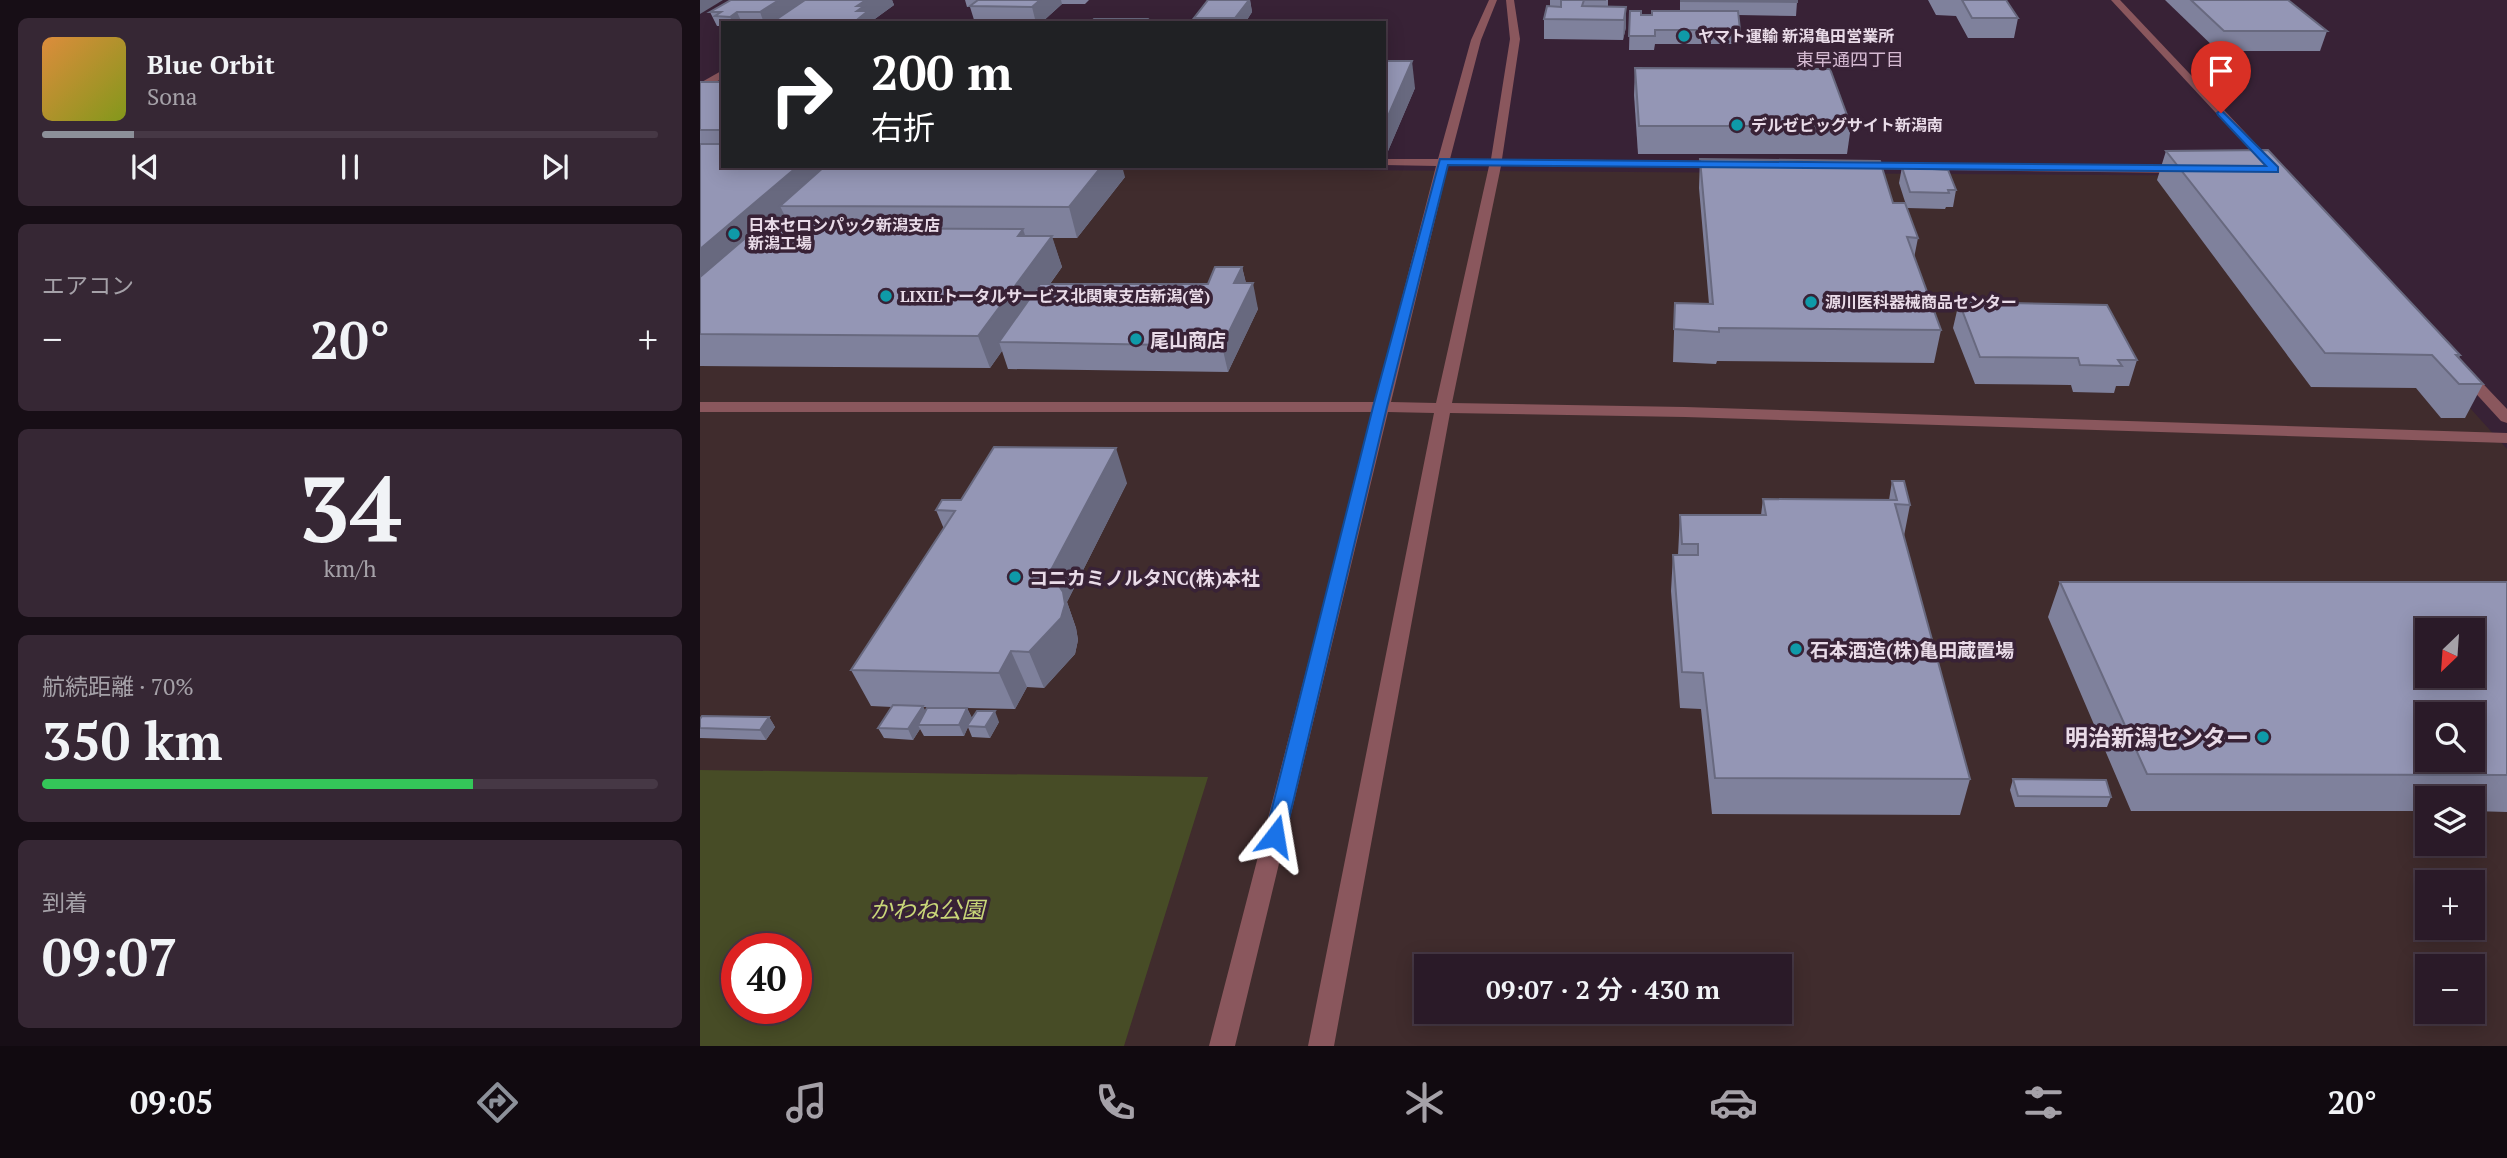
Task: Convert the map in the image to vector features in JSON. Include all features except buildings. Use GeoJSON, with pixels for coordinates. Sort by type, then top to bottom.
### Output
{"type":"FeatureCollection","features":[{"type":"Feature","properties":{"kind":"street"},"geometry":{"type":"LineString","coordinates":[[1222,1046],[1380,407],[1476,40],[1493,0]]}},
{"type":"Feature","properties":{"kind":"street"},"geometry":{"type":"LineString","coordinates":[[1321,1046],[1443,408],[1496,162],[1515,39],[1510,0]]}},
{"type":"Feature","properties":{"kind":"street"},"geometry":{"type":"LineString","coordinates":[[2115,0],[2273,173]]}},
{"type":"Feature","properties":{"kind":"street"},"geometry":{"type":"LineString","coordinates":[[700,88],[721,74]]}},
{"type":"Feature","properties":{"kind":"street"},"geometry":{"type":"LineString","coordinates":[[1386,162],[1733,164]]}},
{"type":"Feature","properties":{"kind":"street"},"geometry":{"type":"LineString","coordinates":[[1844,165],[2191,169]]}},
{"type":"Feature","properties":{"kind":"street"},"geometry":{"type":"LineString","coordinates":[[2451,358],[2507,418]]}},
{"type":"Feature","properties":{"kind":"street"},"geometry":{"type":"LineString","coordinates":[[700,407],[1443,408],[1699,413],[2507,438]]}},
{"type":"Feature","properties":{"kind":"shaded area"},"geometry":{"type":"Polygon","coordinates":[[[700,166],[2261,176],[2507,449],[2507,1046],[700,1046],[700,166]]]}},
{"type":"Feature","properties":{"kind":"green space","name":"かわね公園"},"geometry":{"type":"Polygon","coordinates":[[[700,770],[1208,777],[1124,1046],[700,1046],[700,770]]]}},
{"type":"Feature","properties":{"kind":"place","name":"ヤマト運輸 新潟亀田営業所"},"geometry":{"type":"Point","coordinates":[1684,36]}},
{"type":"Feature","properties":{"kind":"place","name":"デルゼビッグサイト新潟南"},"geometry":{"type":"Point","coordinates":[1737,125]}},
{"type":"Feature","properties":{"kind":"place","name":"日本セロンパック新潟支店 新潟工場"},"geometry":{"type":"Point","coordinates":[734,234]}},
{"type":"Feature","properties":{"kind":"place","name":"LIXILトータルサービス北関東支店新潟(営)"},"geometry":{"type":"Point","coordinates":[886,296]}},
{"type":"Feature","properties":{"kind":"place","name":"源川医科器械商品センター"},"geometry":{"type":"Point","coordinates":[1811,302]}},
{"type":"Feature","properties":{"kind":"place","name":"尾山商店"},"geometry":{"type":"Point","coordinates":[1136,339]}},
{"type":"Feature","properties":{"kind":"place","name":"コニカミノルタNC(株)本社"},"geometry":{"type":"Point","coordinates":[1015,577]}},
{"type":"Feature","properties":{"kind":"place","name":"石本酒造(株)亀田蔵置場"},"geometry":{"type":"Point","coordinates":[1796,649]}},
{"type":"Feature","properties":{"kind":"place","name":"明治新潟センター"},"geometry":{"type":"Point","coordinates":[2263,737]}},
{"type":"Feature","properties":{"kind":"district","name":"東早通四丁目"},"geometry":{"type":"Point","coordinates":[1850,59]}},
{"type":"Feature","properties":{"kind":"route"},"geometry":{"type":"LineString","coordinates":[[1275,836],[1380,407],[1444,162],[2275,170],[2221,113]]}}]}
